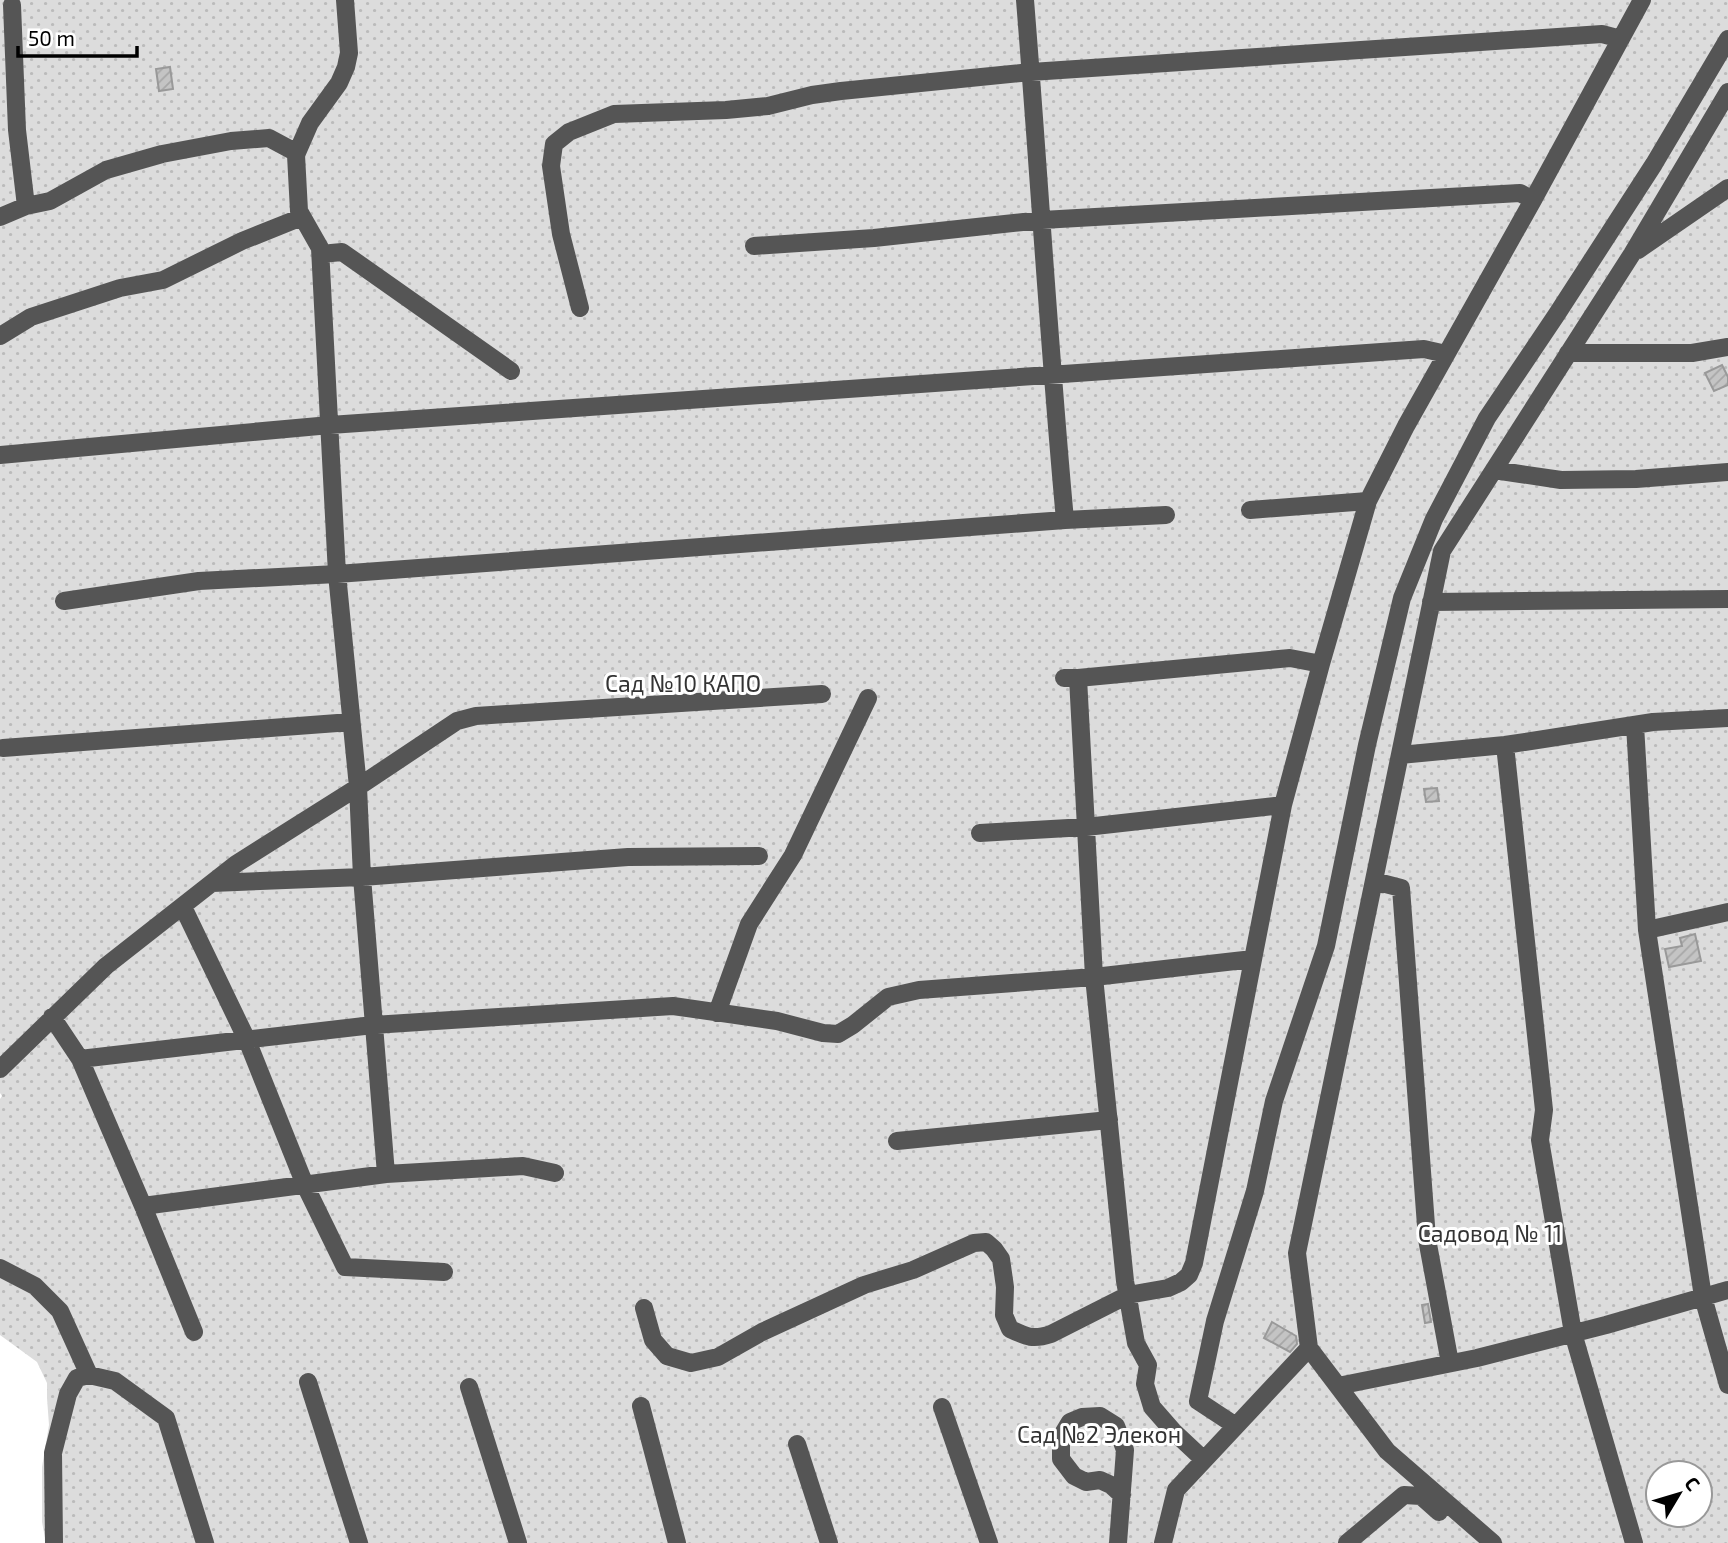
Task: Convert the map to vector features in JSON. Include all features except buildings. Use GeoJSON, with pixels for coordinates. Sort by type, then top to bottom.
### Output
{"type":"FeatureCollection","features":[{"type":"Feature","properties":{"kind":"lane"},"geometry":{"type":"LineString","coordinates":[[26,206],[8,117],[6,6],[30,0]]}},
{"type":"Feature","properties":{"kind":"lane"},"geometry":{"type":"LineString","coordinates":[[345,0],[349,53],[346,67],[339,83],[310,123],[298,153],[299,211],[321,254],[337,574],[358,787],[362,877],[386,1174]]}},
{"type":"Feature","properties":{"kind":"lane"},"geometry":{"type":"LineString","coordinates":[[1025,0],[1065,520]]}},
{"type":"Feature","properties":{"kind":"lane"},"geometry":{"type":"LineString","coordinates":[[644,1308],[653,1340],[667,1356],[691,1363],[718,1357],[762,1332],[864,1285],[913,1270],[974,1243],[986,1242],[1001,1259],[1005,1287],[1004,1315],[1010,1329],[1038,1338],[1128,1295],[1168,1288],[1189,1275],[1194,1263],[1283,805],[1368,501],[1406,426],[1642,0]]}},
{"type":"Feature","properties":{"kind":"lane"},"geometry":{"type":"LineString","coordinates":[[580,308],[561,234],[551,166],[554,144],[569,132],[614,114],[768,106],[841,91],[1031,72],[1602,34],[1621,39]]}},
{"type":"Feature","properties":{"kind":"lane"},"geometry":{"type":"LineString","coordinates":[[1236,1426],[1198,1401],[1215,1321],[1255,1191],[1274,1101],[1326,946],[1367,745],[1402,598],[1434,519],[1487,418],[1654,164],[1728,39]]}},
{"type":"Feature","properties":{"kind":"lane"},"geometry":{"type":"LineString","coordinates":[[1493,1543],[1387,1451],[1309,1348],[1297,1253],[1442,551],[1632,254],[1728,92]]}},
{"type":"Feature","properties":{"kind":"lane"},"geometry":{"type":"LineString","coordinates":[[0,217],[26,206],[50,201],[106,170],[162,155],[231,141],[269,138],[298,153]]}},
{"type":"Feature","properties":{"kind":"lane"},"geometry":{"type":"LineString","coordinates":[[1632,254],[1728,188]]}},
{"type":"Feature","properties":{"kind":"lane"},"geometry":{"type":"LineString","coordinates":[[754,246],[874,238],[1042,220],[1520,193],[1533,200]]}},
{"type":"Feature","properties":{"kind":"lane"},"geometry":{"type":"LineString","coordinates":[[0,336],[31,317],[120,288],[163,280],[242,241],[302,217]]}},
{"type":"Feature","properties":{"kind":"lane"},"geometry":{"type":"LineString","coordinates":[[321,254],[342,251],[511,370]]}},
{"type":"Feature","properties":{"kind":"lane"},"geometry":{"type":"LineString","coordinates":[[1569,353],[1692,354],[1728,347]]}},
{"type":"Feature","properties":{"kind":"lane"},"geometry":{"type":"LineString","coordinates":[[0,455],[330,425],[1424,349],[1446,354]]}},
{"type":"Feature","properties":{"kind":"lane"},"geometry":{"type":"LineString","coordinates":[[1494,470],[1562,480],[1636,479],[1728,472]]}},
{"type":"Feature","properties":{"kind":"lane"},"geometry":{"type":"LineString","coordinates":[[1250,510],[1368,501]]}},
{"type":"Feature","properties":{"kind":"lane"},"geometry":{"type":"LineString","coordinates":[[64,601],[199,581],[337,574],[1065,520],[1166,515]]}},
{"type":"Feature","properties":{"kind":"lane"},"geometry":{"type":"LineString","coordinates":[[1431,602],[1728,600]]}},
{"type":"Feature","properties":{"kind":"lane"},"geometry":{"type":"LineString","coordinates":[[1204,1460],[1173,1431],[1153,1407],[1145,1384],[1148,1365],[1136,1343],[1128,1295],[1094,978],[1086,827],[1071,678],[1290,658],[1321,664]]}},
{"type":"Feature","properties":{"kind":"lane"},"geometry":{"type":"LineString","coordinates":[[0,1069],[106,966],[236,864],[457,721],[476,716],[822,694]]}},
{"type":"Feature","properties":{"kind":"lane"},"geometry":{"type":"LineString","coordinates":[[717,1013],[749,924],[793,855],[868,698]]}},
{"type":"Feature","properties":{"kind":"lane"},"geometry":{"type":"LineString","coordinates":[[1400,755],[1504,745],[1653,722],[1728,718]]}},
{"type":"Feature","properties":{"kind":"lane"},"geometry":{"type":"LineString","coordinates":[[3,748],[351,722]]}},
{"type":"Feature","properties":{"kind":"lane"},"geometry":{"type":"LineString","coordinates":[[1635,725],[1647,930],[1703,1297],[1728,1385]]}},
{"type":"Feature","properties":{"kind":"lane"},"geometry":{"type":"LineString","coordinates":[[1504,745],[1544,1110],[1540,1140],[1573,1333],[1633,1543]]}},
{"type":"Feature","properties":{"kind":"lane"},"geometry":{"type":"LineString","coordinates":[[980,833],[1086,827],[1283,805]]}},
{"type":"Feature","properties":{"kind":"lane"},"geometry":{"type":"LineString","coordinates":[[212,883],[362,877],[628,857],[759,856]]}},
{"type":"Feature","properties":{"kind":"lane"},"geometry":{"type":"LineString","coordinates":[[1374,881],[1401,888],[1427,1239],[1450,1363]]}},
{"type":"Feature","properties":{"kind":"lane"},"geometry":{"type":"LineString","coordinates":[[183,907],[247,1040],[305,1185],[345,1267],[444,1272]]}},
{"type":"Feature","properties":{"kind":"lane"},"geometry":{"type":"LineString","coordinates":[[1647,930],[1728,912]]}},
{"type":"Feature","properties":{"kind":"lane"},"geometry":{"type":"LineString","coordinates":[[80,1059],[373,1025],[673,1006],[777,1021],[838,1034],[888,997],[919,990],[1094,978],[1253,959]]}},
{"type":"Feature","properties":{"kind":"lane"},"geometry":{"type":"LineString","coordinates":[[52,1017],[80,1059],[144,1206],[194,1332]]}},
{"type":"Feature","properties":{"kind":"lane"},"geometry":{"type":"LineString","coordinates":[[897,1140],[1109,1121]]}},
{"type":"Feature","properties":{"kind":"lane"},"geometry":{"type":"LineString","coordinates":[[144,1206],[386,1174],[523,1166],[555,1173]]}},
{"type":"Feature","properties":{"kind":"lane"},"geometry":{"type":"LineString","coordinates":[[0,1268],[35,1286],[60,1311],[89,1374]]}},
{"type":"Feature","properties":{"kind":"lane"},"geometry":{"type":"LineString","coordinates":[[1338,1386],[1450,1363],[1573,1333],[1728,1290]]}},
{"type":"Feature","properties":{"kind":"lane"},"geometry":{"type":"LineString","coordinates":[[1163,1543],[1176,1490],[1309,1348]]}},
{"type":"Feature","properties":{"kind":"lane"},"geometry":{"type":"LineString","coordinates":[[54,1543],[52,1453],[68,1394],[77,1378],[89,1374],[115,1381],[166,1418],[205,1543]]}},
{"type":"Feature","properties":{"kind":"lane"},"geometry":{"type":"LineString","coordinates":[[308,1382],[359,1543]]}},
{"type":"Feature","properties":{"kind":"lane"},"geometry":{"type":"LineString","coordinates":[[469,1387],[518,1543]]}},
{"type":"Feature","properties":{"kind":"lane"},"geometry":{"type":"LineString","coordinates":[[641,1406],[677,1543]]}},
{"type":"Feature","properties":{"kind":"lane"},"geometry":{"type":"LineString","coordinates":[[942,1407],[989,1543]]}},
{"type":"Feature","properties":{"kind":"lane"},"geometry":{"type":"LineString","coordinates":[[1118,1543],[1122,1495],[1125,1450],[1116,1426],[1100,1416],[1083,1417],[1070,1422],[1060,1441],[1061,1459],[1074,1476],[1086,1482],[1100,1480],[1122,1495]]}},
{"type":"Feature","properties":{"kind":"lane"},"geometry":{"type":"LineString","coordinates":[[797,1444],[830,1543]]}},
{"type":"Feature","properties":{"kind":"lane"},"geometry":{"type":"LineString","coordinates":[[1347,1543],[1404,1495],[1421,1496],[1476,1543]]}},
{"type":"Feature","properties":{"kind":"green space","name":"Сад №10 КАПО"},"geometry":{"type":"Polygon","coordinates":[[[0,0],[1728,0],[1728,1543],[46,1543],[42,1522],[42,1467],[49,1425],[47,1383],[37,1362],[0,1335],[0,0]]]}},
{"type":"Feature","properties":{"kind":"park label","name":"Садовод № 11"},"geometry":{"type":"Point","coordinates":[1490,1233]}},
{"type":"Feature","properties":{"kind":"park label","name":"Сад №2 Элекон"},"geometry":{"type":"Point","coordinates":[1099,1434]}}]}
